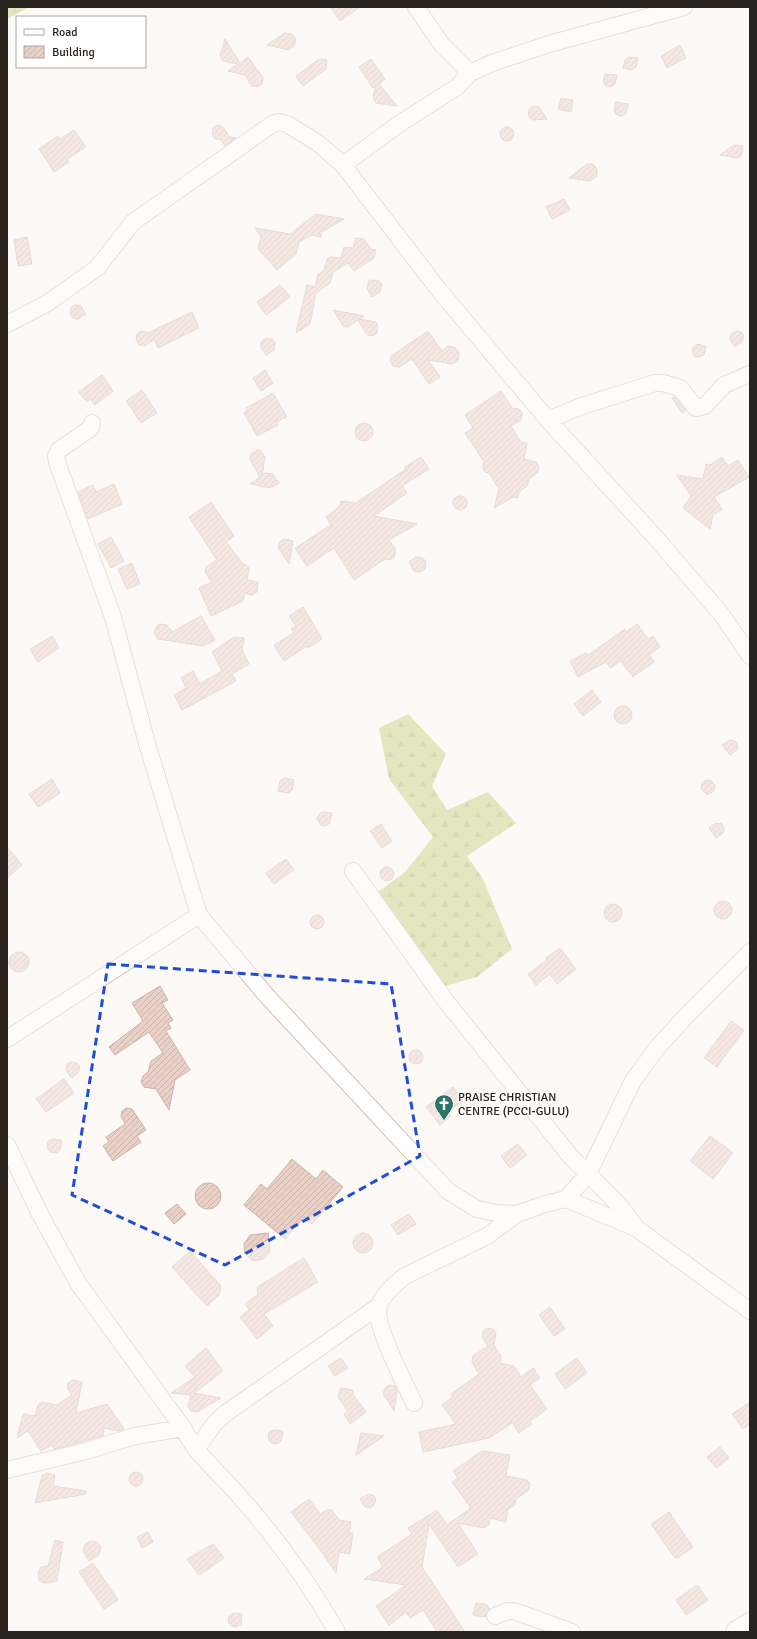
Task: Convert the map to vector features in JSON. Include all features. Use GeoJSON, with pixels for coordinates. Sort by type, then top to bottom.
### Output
{"type":"FeatureCollection","features":[{"type":"Feature","properties":{"kind":"main road"},"geometry":{"type":"LineString","coordinates":[[737,1632],[750,1624]]}},
{"type":"Feature","properties":{"kind":"street"},"geometry":{"type":"LineString","coordinates":[[416,7],[442,45],[470,73]]}},
{"type":"Feature","properties":{"kind":"street"},"geometry":{"type":"LineString","coordinates":[[343,165],[399,124],[457,87],[470,73],[506,57],[684,7]]}},
{"type":"Feature","properties":{"kind":"street"},"geometry":{"type":"LineString","coordinates":[[7,324],[46,304],[97,268],[133,222],[274,123],[279,122],[287,124],[318,143],[343,165],[439,290],[548,420],[656,538],[722,615],[750,656]]}},
{"type":"Feature","properties":{"kind":"street"},"geometry":{"type":"LineString","coordinates":[[548,420],[582,406],[655,383],[663,383],[680,388],[696,408],[705,406],[724,384],[750,374]]}},
{"type":"Feature","properties":{"kind":"street"},"geometry":{"type":"LineString","coordinates":[[92,423],[91,428],[59,450],[56,456],[57,462],[113,617],[148,747],[199,915],[266,995],[448,1190],[477,1209],[496,1213],[517,1214]]}},
{"type":"Feature","properties":{"kind":"street"},"geometry":{"type":"LineString","coordinates":[[353,871],[445,1000],[567,1152],[621,1207],[636,1228]]}},
{"type":"Feature","properties":{"kind":"street"},"geometry":{"type":"LineString","coordinates":[[7,1039],[199,915]]}},
{"type":"Feature","properties":{"kind":"street"},"geometry":{"type":"LineString","coordinates":[[414,1403],[386,1342],[378,1315],[379,1306],[384,1297],[394,1285],[405,1276],[487,1236],[517,1214],[545,1204],[566,1199],[588,1174],[633,1081],[656,1049],[688,1014],[750,952]]}},
{"type":"Feature","properties":{"kind":"street"},"geometry":{"type":"LineString","coordinates":[[7,1145],[40,1214],[78,1283],[183,1428],[196,1450],[233,1488],[278,1544],[317,1597],[337,1632]]}},
{"type":"Feature","properties":{"kind":"street"},"geometry":{"type":"LineString","coordinates":[[566,1199],[636,1228],[750,1311]]}},
{"type":"Feature","properties":{"kind":"street"},"geometry":{"type":"LineString","coordinates":[[196,1450],[214,1424],[226,1413],[379,1306]]}},
{"type":"Feature","properties":{"kind":"street"},"geometry":{"type":"LineString","coordinates":[[7,1470],[86,1451],[135,1436],[183,1428]]}},
{"type":"Feature","properties":{"kind":"street"},"geometry":{"type":"LineString","coordinates":[[495,1616],[508,1611],[514,1611],[572,1632]]}},
{"type":"Feature","properties":{"kind":"highlighted area"},"geometry":{"type":"Polygon","coordinates":[[[108,964],[391,984],[420,1156],[225,1265],[72,1195],[108,964]]]}},
{"type":"Feature","properties":{"kind":"green space"},"geometry":{"type":"Polygon","coordinates":[[[7,7],[30,7],[7,19],[7,7]]]}},
{"type":"Feature","properties":{"kind":"green space"},"geometry":{"type":"Polygon","coordinates":[[[408,714],[446,754],[432,786],[447,810],[488,792],[516,823],[467,856],[483,879],[512,949],[477,977],[442,987],[378,892],[405,872],[433,837],[389,779],[379,728],[408,714]]]}},
{"type":"Feature","properties":{"kind":"building"},"geometry":{"type":"Polygon","coordinates":[[[330,7],[360,7],[340,21],[330,7]]]}},
{"type":"Feature","properties":{"kind":"building"},"geometry":{"type":"Polygon","coordinates":[[[285,33],[292,34],[296,39],[294,46],[289,50],[267,45],[285,33]]]}},
{"type":"Feature","properties":{"kind":"building"},"geometry":{"type":"Polygon","coordinates":[[[225,39],[240,63],[248,57],[263,78],[262,84],[258,87],[252,86],[245,75],[228,71],[238,64],[223,61],[220,56],[225,39]]]}},
{"type":"Feature","properties":{"kind":"building"},"geometry":{"type":"Polygon","coordinates":[[[680,45],[686,58],[667,68],[661,56],[680,45]]]}},
{"type":"Feature","properties":{"kind":"building"},"geometry":{"type":"Polygon","coordinates":[[[629,57],[638,58],[636,67],[632,70],[623,68],[625,60],[629,57]]]}},
{"type":"Feature","properties":{"kind":"building"},"geometry":{"type":"Polygon","coordinates":[[[319,59],[327,60],[326,69],[303,86],[296,76],[319,59]]]}},
{"type":"Feature","properties":{"kind":"building"},"geometry":{"type":"Polygon","coordinates":[[[371,59],[385,79],[379,84],[397,106],[376,103],[373,97],[376,86],[373,88],[359,67],[371,59]]]}},
{"type":"Feature","properties":{"kind":"building"},"geometry":{"type":"Polygon","coordinates":[[[605,74],[617,75],[615,84],[611,87],[606,86],[603,81],[605,74]]]}},
{"type":"Feature","properties":{"kind":"building"},"geometry":{"type":"Polygon","coordinates":[[[561,98],[573,100],[571,112],[558,109],[561,98]]]}},
{"type":"Feature","properties":{"kind":"building"},"geometry":{"type":"Polygon","coordinates":[[[616,102],[628,104],[626,113],[622,116],[617,115],[614,110],[616,102]]]}},
{"type":"Feature","properties":{"kind":"building"},"geometry":{"type":"Polygon","coordinates":[[[534,106],[539,107],[547,119],[533,120],[529,117],[528,112],[530,108],[534,106]]]}},
{"type":"Feature","properties":{"kind":"building"},"geometry":{"type":"Polygon","coordinates":[[[217,125],[223,127],[230,137],[236,138],[225,146],[221,140],[215,139],[212,133],[213,128],[217,125]]]}},
{"type":"Feature","properties":{"kind":"building"},"geometry":{"type":"Polygon","coordinates":[[[504,127],[510,127],[514,131],[514,137],[510,141],[504,141],[500,137],[500,131],[504,127]]]}},
{"type":"Feature","properties":{"kind":"building"},"geometry":{"type":"Polygon","coordinates":[[[74,130],[86,147],[67,159],[69,162],[54,172],[39,149],[58,136],[60,139],[74,130]]]}},
{"type":"Feature","properties":{"kind":"building"},"geometry":{"type":"Polygon","coordinates":[[[734,145],[743,146],[741,156],[737,158],[720,155],[734,145]]]}},
{"type":"Feature","properties":{"kind":"building"},"geometry":{"type":"Polygon","coordinates":[[[587,164],[593,164],[597,169],[597,176],[590,181],[569,178],[587,164]]]}},
{"type":"Feature","properties":{"kind":"building"},"geometry":{"type":"Polygon","coordinates":[[[564,199],[570,210],[552,219],[546,207],[564,199]]]}},
{"type":"Feature","properties":{"kind":"building"},"geometry":{"type":"Polygon","coordinates":[[[316,214],[344,219],[322,232],[321,237],[312,235],[299,242],[296,254],[277,270],[258,249],[261,237],[255,228],[290,234],[316,214]]]}},
{"type":"Feature","properties":{"kind":"building"},"geometry":{"type":"Polygon","coordinates":[[[27,237],[32,264],[18,266],[14,240],[27,237]]]}},
{"type":"Feature","properties":{"kind":"building"},"geometry":{"type":"Polygon","coordinates":[[[356,238],[364,239],[371,249],[376,250],[374,258],[354,271],[348,263],[333,272],[330,283],[316,293],[310,324],[296,333],[307,285],[315,287],[318,275],[324,270],[327,259],[331,257],[341,258],[344,247],[353,248],[356,238]]]}},
{"type":"Feature","properties":{"kind":"building"},"geometry":{"type":"Polygon","coordinates":[[[369,280],[379,281],[382,285],[380,292],[372,297],[367,288],[369,280]]]}},
{"type":"Feature","properties":{"kind":"building"},"geometry":{"type":"Polygon","coordinates":[[[280,285],[290,297],[266,315],[257,302],[280,285]]]}},
{"type":"Feature","properties":{"kind":"building"},"geometry":{"type":"Polygon","coordinates":[[[75,305],[81,306],[86,314],[78,319],[73,318],[70,313],[71,308],[75,305]]]}},
{"type":"Feature","properties":{"kind":"building"},"geometry":{"type":"Polygon","coordinates":[[[333,310],[364,316],[359,319],[376,322],[378,326],[377,333],[373,336],[367,335],[358,320],[348,327],[343,326],[333,310]]]}},
{"type":"Feature","properties":{"kind":"building"},"geometry":{"type":"Polygon","coordinates":[[[192,312],[199,328],[158,348],[154,339],[145,346],[139,345],[136,339],[137,334],[141,331],[151,333],[150,332],[192,312]]]}},
{"type":"Feature","properties":{"kind":"building"},"geometry":{"type":"Polygon","coordinates":[[[428,331],[442,351],[448,346],[456,348],[459,353],[458,361],[452,364],[428,360],[440,377],[429,384],[412,359],[399,367],[393,366],[390,361],[391,356],[428,331]]]}},
{"type":"Feature","properties":{"kind":"building"},"geometry":{"type":"Polygon","coordinates":[[[736,331],[741,332],[744,336],[742,342],[735,347],[730,339],[731,334],[736,331]]]}},
{"type":"Feature","properties":{"kind":"building"},"geometry":{"type":"Polygon","coordinates":[[[266,338],[272,339],[275,343],[274,350],[266,355],[260,346],[262,341],[266,338]]]}},
{"type":"Feature","properties":{"kind":"building"},"geometry":{"type":"Polygon","coordinates":[[[697,344],[706,346],[704,355],[700,357],[695,357],[692,352],[693,347],[697,344]]]}},
{"type":"Feature","properties":{"kind":"building"},"geometry":{"type":"Polygon","coordinates":[[[265,370],[273,383],[261,391],[253,378],[265,370]]]}},
{"type":"Feature","properties":{"kind":"building"},"geometry":{"type":"Polygon","coordinates":[[[102,375],[113,391],[95,405],[90,399],[87,402],[79,392],[102,375]]]}},
{"type":"Feature","properties":{"kind":"building"},"geometry":{"type":"Polygon","coordinates":[[[142,390],[157,413],[141,423],[126,401],[142,390]]]}},
{"type":"Feature","properties":{"kind":"building"},"geometry":{"type":"Polygon","coordinates":[[[501,391],[512,408],[519,409],[522,413],[521,420],[511,426],[521,442],[527,443],[524,459],[536,462],[539,466],[538,472],[529,479],[527,486],[519,492],[518,498],[513,497],[494,508],[499,489],[489,473],[485,472],[483,468],[484,462],[465,433],[473,428],[465,415],[501,391]]]}},
{"type":"Feature","properties":{"kind":"building"},"geometry":{"type":"Polygon","coordinates":[[[273,393],[287,417],[276,422],[278,425],[257,436],[244,413],[248,410],[246,408],[273,393]]]}},
{"type":"Feature","properties":{"kind":"building"},"geometry":{"type":"Polygon","coordinates":[[[675,397],[686,411],[682,413],[672,398],[675,397]]]}},
{"type":"Feature","properties":{"kind":"building"},"geometry":{"type":"Polygon","coordinates":[[[364,423],[370,426],[373,432],[370,438],[364,441],[358,438],[355,432],[358,426],[364,423]]]}},
{"type":"Feature","properties":{"kind":"building"},"geometry":{"type":"Polygon","coordinates":[[[259,449],[265,457],[262,476],[265,473],[273,474],[279,483],[270,488],[250,484],[260,477],[250,460],[251,454],[259,449]]]}},
{"type":"Feature","properties":{"kind":"building"},"geometry":{"type":"Polygon","coordinates":[[[421,457],[429,469],[402,486],[407,493],[374,516],[417,524],[389,540],[396,550],[394,557],[390,560],[385,559],[354,580],[334,548],[307,566],[295,548],[331,525],[326,517],[339,507],[341,501],[356,503],[421,457]]]}},
{"type":"Feature","properties":{"kind":"building"},"geometry":{"type":"Polygon","coordinates":[[[722,457],[728,466],[738,460],[749,477],[714,497],[722,509],[713,515],[710,529],[683,508],[691,496],[677,475],[703,479],[706,464],[710,465],[722,457]]]}},
{"type":"Feature","properties":{"kind":"building"},"geometry":{"type":"Polygon","coordinates":[[[114,484],[122,504],[88,519],[78,492],[93,485],[96,492],[114,484]]]}},
{"type":"Feature","properties":{"kind":"building"},"geometry":{"type":"Polygon","coordinates":[[[457,496],[463,496],[467,500],[467,506],[463,510],[457,510],[453,506],[453,500],[457,496]]]}},
{"type":"Feature","properties":{"kind":"building"},"geometry":{"type":"Polygon","coordinates":[[[211,502],[234,536],[226,542],[243,564],[249,568],[247,580],[258,582],[257,592],[252,595],[245,593],[243,601],[211,616],[199,588],[212,582],[205,572],[206,567],[217,560],[189,517],[211,502]]]}},
{"type":"Feature","properties":{"kind":"building"},"geometry":{"type":"Polygon","coordinates":[[[111,537],[124,561],[111,568],[98,544],[111,537]]]}},
{"type":"Feature","properties":{"kind":"building"},"geometry":{"type":"Polygon","coordinates":[[[284,539],[293,541],[289,564],[278,548],[280,542],[284,539]]]}},
{"type":"Feature","properties":{"kind":"building"},"geometry":{"type":"Polygon","coordinates":[[[416,557],[423,558],[426,562],[425,569],[420,572],[414,571],[409,562],[416,557]]]}},
{"type":"Feature","properties":{"kind":"building"},"geometry":{"type":"Polygon","coordinates":[[[132,563],[140,584],[127,589],[118,569],[132,563]]]}},
{"type":"Feature","properties":{"kind":"building"},"geometry":{"type":"Polygon","coordinates":[[[303,607],[322,639],[308,648],[307,646],[284,661],[274,645],[294,633],[291,629],[296,626],[289,616],[303,607]]]}},
{"type":"Feature","properties":{"kind":"building"},"geometry":{"type":"Polygon","coordinates":[[[201,616],[215,640],[204,646],[158,639],[154,633],[156,627],[160,624],[167,625],[172,632],[201,616]]]}},
{"type":"Feature","properties":{"kind":"building"},"geometry":{"type":"Polygon","coordinates":[[[637,624],[648,639],[653,636],[660,647],[649,655],[654,662],[633,677],[621,661],[610,668],[606,662],[578,677],[570,661],[586,653],[587,656],[625,629],[626,632],[637,624]]]}},
{"type":"Feature","properties":{"kind":"building"},"geometry":{"type":"Polygon","coordinates":[[[52,636],[59,648],[38,662],[30,649],[52,636]]]}},
{"type":"Feature","properties":{"kind":"building"},"geometry":{"type":"Polygon","coordinates":[[[234,637],[244,638],[242,650],[249,664],[232,674],[236,681],[182,710],[174,695],[186,688],[181,678],[193,671],[200,684],[222,671],[212,652],[234,637]]]}},
{"type":"Feature","properties":{"kind":"building"},"geometry":{"type":"Polygon","coordinates":[[[592,690],[601,702],[583,716],[574,704],[592,690]]]}},
{"type":"Feature","properties":{"kind":"building"},"geometry":{"type":"Polygon","coordinates":[[[623,706],[629,709],[632,715],[629,721],[623,724],[617,721],[614,715],[617,709],[623,706]]]}},
{"type":"Feature","properties":{"kind":"building"},"geometry":{"type":"Polygon","coordinates":[[[730,740],[735,741],[738,745],[737,750],[730,755],[722,745],[730,740]]]}},
{"type":"Feature","properties":{"kind":"building"},"geometry":{"type":"Polygon","coordinates":[[[284,778],[294,780],[292,790],[288,793],[278,791],[280,781],[284,778]]]}},
{"type":"Feature","properties":{"kind":"building"},"geometry":{"type":"Polygon","coordinates":[[[52,779],[60,793],[38,807],[29,794],[52,779]]]}},
{"type":"Feature","properties":{"kind":"building"},"geometry":{"type":"Polygon","coordinates":[[[707,780],[712,781],[715,786],[714,791],[707,795],[701,788],[702,783],[707,780]]]}},
{"type":"Feature","properties":{"kind":"building"},"geometry":{"type":"Polygon","coordinates":[[[323,812],[332,813],[330,823],[326,826],[321,825],[317,819],[319,814],[323,812]]]}},
{"type":"Feature","properties":{"kind":"building"},"geometry":{"type":"Polygon","coordinates":[[[716,823],[722,824],[724,828],[723,833],[716,838],[709,828],[716,823]]]}},
{"type":"Feature","properties":{"kind":"building"},"geometry":{"type":"Polygon","coordinates":[[[381,824],[392,841],[382,848],[370,831],[381,824]]]}},
{"type":"Feature","properties":{"kind":"building"},"geometry":{"type":"Polygon","coordinates":[[[7,847],[22,865],[7,878],[7,847]]]}},
{"type":"Feature","properties":{"kind":"building"},"geometry":{"type":"Polygon","coordinates":[[[286,859],[294,870],[274,884],[266,873],[286,859]]]}},
{"type":"Feature","properties":{"kind":"building"},"geometry":{"type":"Polygon","coordinates":[[[387,867],[392,869],[394,874],[392,879],[387,881],[382,879],[380,874],[382,869],[387,867]]]}},
{"type":"Feature","properties":{"kind":"building"},"geometry":{"type":"Polygon","coordinates":[[[723,901],[729,904],[732,910],[729,916],[723,919],[717,916],[714,910],[717,904],[723,901]]]}},
{"type":"Feature","properties":{"kind":"building"},"geometry":{"type":"Polygon","coordinates":[[[613,904],[619,907],[622,913],[619,919],[613,922],[607,919],[604,913],[607,907],[613,904]]]}},
{"type":"Feature","properties":{"kind":"building"},"geometry":{"type":"Polygon","coordinates":[[[317,915],[322,917],[324,922],[322,927],[317,929],[312,927],[310,922],[312,917],[317,915]]]}},
{"type":"Feature","properties":{"kind":"building"},"geometry":{"type":"Polygon","coordinates":[[[560,948],[576,969],[557,984],[550,974],[536,985],[528,974],[560,948]]]}},
{"type":"Feature","properties":{"kind":"building"},"geometry":{"type":"Polygon","coordinates":[[[19,952],[26,955],[29,962],[26,969],[19,972],[12,969],[9,962],[12,955],[19,952]]]}},
{"type":"Feature","properties":{"kind":"building"},"geometry":{"type":"Polygon","coordinates":[[[160,986],[168,1000],[162,1003],[173,1020],[168,1023],[171,1028],[166,1031],[190,1070],[175,1080],[169,1110],[156,1089],[144,1087],[141,1082],[143,1076],[148,1072],[151,1061],[163,1053],[149,1032],[115,1055],[109,1047],[143,1021],[132,1003],[160,986]]]}},
{"type":"Feature","properties":{"kind":"building"},"geometry":{"type":"Polygon","coordinates":[[[731,1021],[744,1030],[717,1067],[704,1058],[731,1021]]]}},
{"type":"Feature","properties":{"kind":"building"},"geometry":{"type":"Polygon","coordinates":[[[413,1050],[419,1050],[423,1054],[423,1060],[419,1064],[413,1064],[409,1060],[409,1054],[413,1050]]]}},
{"type":"Feature","properties":{"kind":"building"},"geometry":{"type":"Polygon","coordinates":[[[71,1062],[77,1063],[80,1067],[78,1073],[71,1078],[66,1070],[67,1064],[71,1062]]]}},
{"type":"Feature","properties":{"kind":"building"},"geometry":{"type":"Polygon","coordinates":[[[64,1079],[74,1093],[46,1112],[36,1099],[64,1079]]]}},
{"type":"Feature","properties":{"kind":"building"},"geometry":{"type":"Polygon","coordinates":[[[453,1087],[463,1101],[448,1112],[451,1116],[440,1125],[426,1107],[453,1087]]]}},
{"type":"Feature","properties":{"kind":"building"},"geometry":{"type":"Polygon","coordinates":[[[126,1108],[132,1109],[146,1130],[137,1136],[141,1142],[113,1161],[103,1146],[109,1142],[106,1137],[125,1124],[121,1116],[122,1111],[126,1108]]]}},
{"type":"Feature","properties":{"kind":"building"},"geometry":{"type":"Polygon","coordinates":[[[710,1136],[733,1153],[713,1179],[690,1161],[710,1136]]]}},
{"type":"Feature","properties":{"kind":"building"},"geometry":{"type":"Polygon","coordinates":[[[52,1139],[62,1140],[60,1150],[56,1153],[50,1152],[47,1147],[48,1141],[52,1139]]]}},
{"type":"Feature","properties":{"kind":"building"},"geometry":{"type":"Polygon","coordinates":[[[518,1144],[527,1155],[510,1168],[501,1156],[518,1144]]]}},
{"type":"Feature","properties":{"kind":"building"},"geometry":{"type":"Polygon","coordinates":[[[292,1159],[316,1179],[323,1170],[343,1187],[312,1224],[304,1217],[285,1239],[244,1205],[261,1184],[267,1189],[292,1159]]]}},
{"type":"Feature","properties":{"kind":"building"},"geometry":{"type":"Polygon","coordinates":[[[208,1183],[217,1187],[221,1196],[217,1205],[208,1209],[199,1205],[195,1196],[199,1187],[208,1183]]]}},
{"type":"Feature","properties":{"kind":"building"},"geometry":{"type":"Polygon","coordinates":[[[177,1204],[186,1214],[174,1224],[165,1213],[177,1204]]]}},
{"type":"Feature","properties":{"kind":"building"},"geometry":{"type":"Polygon","coordinates":[[[409,1214],[416,1224],[398,1235],[391,1225],[409,1214]]]}},
{"type":"Feature","properties":{"kind":"building"},"geometry":{"type":"Polygon","coordinates":[[[268,1233],[270,1251],[264,1259],[253,1261],[245,1254],[244,1244],[250,1235],[268,1233]]]}},
{"type":"Feature","properties":{"kind":"building"},"geometry":{"type":"Polygon","coordinates":[[[363,1233],[370,1236],[373,1243],[370,1250],[363,1253],[356,1250],[353,1243],[356,1236],[363,1233]]]}},
{"type":"Feature","properties":{"kind":"building"},"geometry":{"type":"Polygon","coordinates":[[[190,1251],[221,1286],[219,1295],[207,1306],[172,1267],[190,1251]]]}},
{"type":"Feature","properties":{"kind":"building"},"geometry":{"type":"Polygon","coordinates":[[[304,1258],[318,1282],[264,1314],[273,1326],[257,1339],[240,1317],[249,1309],[245,1304],[258,1294],[257,1287],[304,1258]]]}},
{"type":"Feature","properties":{"kind":"building"},"geometry":{"type":"Polygon","coordinates":[[[550,1307],[565,1329],[554,1336],[539,1315],[550,1307]]]}},
{"type":"Feature","properties":{"kind":"building"},"geometry":{"type":"Polygon","coordinates":[[[487,1328],[493,1329],[496,1333],[494,1345],[501,1356],[500,1363],[514,1366],[521,1377],[533,1368],[540,1378],[530,1385],[547,1409],[530,1421],[532,1424],[519,1433],[512,1423],[489,1438],[423,1452],[419,1432],[456,1424],[442,1405],[453,1397],[451,1394],[479,1374],[472,1362],[473,1356],[488,1346],[482,1336],[483,1331],[487,1328]]]}},
{"type":"Feature","properties":{"kind":"building"},"geometry":{"type":"Polygon","coordinates":[[[206,1348],[223,1371],[194,1393],[221,1398],[197,1412],[191,1411],[188,1406],[191,1395],[171,1393],[195,1377],[185,1366],[206,1348]]]}},
{"type":"Feature","properties":{"kind":"building"},"geometry":{"type":"Polygon","coordinates":[[[341,1358],[348,1368],[335,1376],[328,1366],[341,1358]]]}},
{"type":"Feature","properties":{"kind":"building"},"geometry":{"type":"Polygon","coordinates":[[[577,1358],[587,1373],[565,1389],[555,1374],[577,1358]]]}},
{"type":"Feature","properties":{"kind":"building"},"geometry":{"type":"Polygon","coordinates":[[[73,1380],[82,1382],[76,1413],[107,1404],[124,1429],[118,1431],[104,1428],[103,1436],[54,1449],[52,1445],[41,1451],[28,1431],[17,1438],[23,1414],[35,1416],[38,1405],[42,1402],[57,1405],[72,1395],[67,1388],[68,1383],[73,1380]]]}},
{"type":"Feature","properties":{"kind":"building"},"geometry":{"type":"Polygon","coordinates":[[[389,1385],[395,1386],[397,1391],[394,1411],[383,1394],[385,1388],[389,1385]]]}},
{"type":"Feature","properties":{"kind":"building"},"geometry":{"type":"Polygon","coordinates":[[[341,1388],[353,1390],[353,1394],[366,1412],[350,1424],[344,1414],[348,1411],[338,1397],[341,1388]]]}},
{"type":"Feature","properties":{"kind":"building"},"geometry":{"type":"Polygon","coordinates":[[[750,1402],[750,1424],[743,1429],[732,1414],[750,1402]]]}},
{"type":"Feature","properties":{"kind":"building"},"geometry":{"type":"Polygon","coordinates":[[[274,1430],[283,1431],[281,1441],[277,1444],[271,1443],[268,1438],[269,1432],[274,1430]]]}},
{"type":"Feature","properties":{"kind":"building"},"geometry":{"type":"Polygon","coordinates":[[[361,1433],[384,1436],[356,1455],[361,1433]]]}},
{"type":"Feature","properties":{"kind":"building"},"geometry":{"type":"Polygon","coordinates":[[[720,1447],[729,1458],[716,1468],[707,1457],[720,1447]]]}},
{"type":"Feature","properties":{"kind":"building"},"geometry":{"type":"Polygon","coordinates":[[[482,1451],[510,1455],[506,1476],[527,1480],[530,1484],[529,1490],[516,1499],[515,1505],[508,1509],[506,1522],[490,1518],[489,1525],[484,1528],[458,1523],[478,1554],[458,1567],[429,1524],[422,1567],[465,1632],[437,1632],[423,1610],[410,1618],[406,1612],[389,1625],[376,1606],[406,1585],[364,1579],[383,1567],[377,1557],[412,1534],[408,1528],[437,1510],[447,1525],[471,1508],[452,1482],[458,1478],[453,1471],[482,1451]]]}},
{"type":"Feature","properties":{"kind":"building"},"geometry":{"type":"Polygon","coordinates":[[[136,1472],[141,1474],[143,1479],[141,1484],[136,1486],[131,1484],[129,1479],[131,1474],[136,1472]]]}},
{"type":"Feature","properties":{"kind":"building"},"geometry":{"type":"Polygon","coordinates":[[[46,1473],[55,1475],[53,1486],[86,1491],[86,1494],[35,1503],[42,1476],[46,1473]]]}},
{"type":"Feature","properties":{"kind":"building"},"geometry":{"type":"Polygon","coordinates":[[[368,1494],[373,1495],[376,1499],[374,1505],[370,1508],[365,1507],[360,1499],[368,1494]]]}},
{"type":"Feature","properties":{"kind":"building"},"geometry":{"type":"Polygon","coordinates":[[[309,1499],[320,1514],[327,1510],[332,1510],[339,1520],[351,1522],[349,1533],[353,1533],[350,1554],[339,1552],[336,1573],[291,1512],[309,1499]]]}},
{"type":"Feature","properties":{"kind":"building"},"geometry":{"type":"Polygon","coordinates":[[[669,1512],[693,1547],[676,1559],[651,1524],[669,1512]]]}},
{"type":"Feature","properties":{"kind":"building"},"geometry":{"type":"Polygon","coordinates":[[[148,1532],[153,1542],[142,1548],[137,1537],[148,1532]]]}},
{"type":"Feature","properties":{"kind":"building"},"geometry":{"type":"Polygon","coordinates":[[[55,1540],[63,1542],[57,1581],[44,1583],[39,1580],[38,1573],[41,1567],[48,1566],[55,1540]]]}},
{"type":"Feature","properties":{"kind":"building"},"geometry":{"type":"Polygon","coordinates":[[[90,1541],[97,1542],[101,1547],[99,1555],[89,1561],[83,1551],[85,1544],[90,1541]]]}},
{"type":"Feature","properties":{"kind":"building"},"geometry":{"type":"Polygon","coordinates":[[[213,1544],[224,1558],[199,1575],[187,1559],[213,1544]]]}},
{"type":"Feature","properties":{"kind":"building"},"geometry":{"type":"Polygon","coordinates":[[[93,1563],[118,1600],[104,1609],[79,1572],[93,1563]]]}},
{"type":"Feature","properties":{"kind":"building"},"geometry":{"type":"Polygon","coordinates":[[[697,1585],[708,1600],[686,1615],[676,1600],[697,1585]]]}},
{"type":"Feature","properties":{"kind":"building"},"geometry":{"type":"Polygon","coordinates":[[[476,1603],[486,1604],[489,1608],[486,1616],[483,1617],[473,1615],[476,1603]]]}},
{"type":"Feature","properties":{"kind":"building"},"geometry":{"type":"Polygon","coordinates":[[[233,1613],[242,1614],[241,1624],[237,1627],[231,1626],[228,1621],[229,1616],[233,1613]]]}},
{"type":"Feature","properties":{"kind":"place","name":"PRAISE CHRISTIAN CENTRE (PCCI-GULU)"},"geometry":{"type":"Point","coordinates":[444,1121]}}]}
